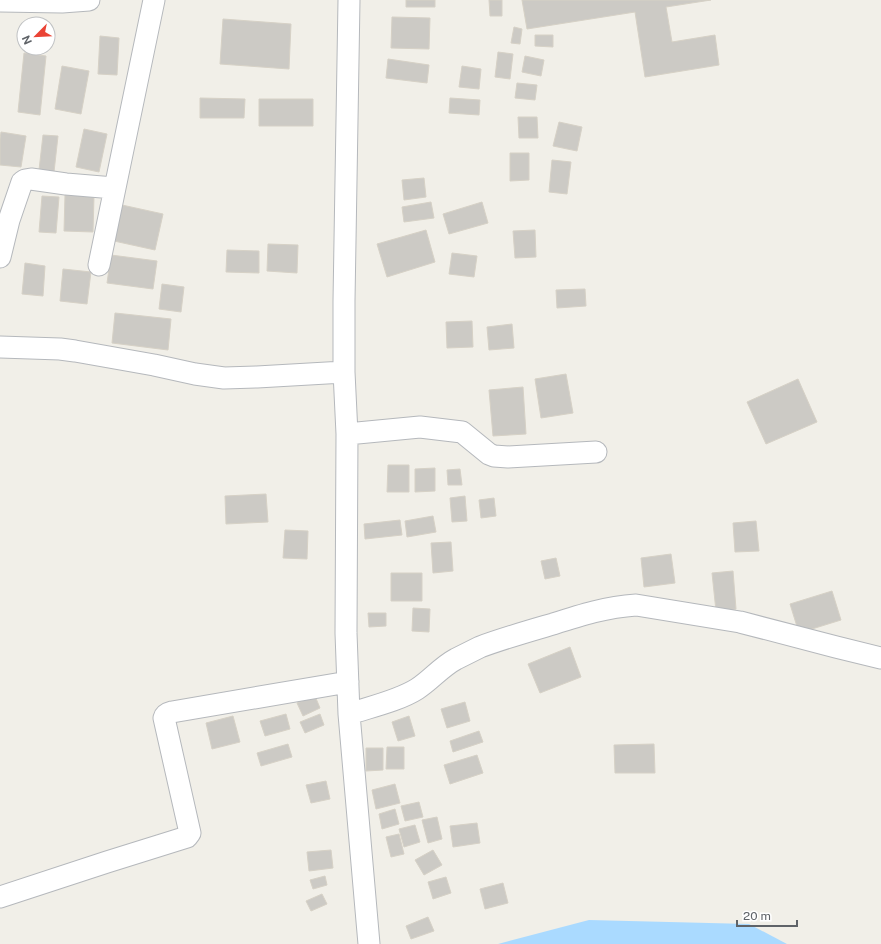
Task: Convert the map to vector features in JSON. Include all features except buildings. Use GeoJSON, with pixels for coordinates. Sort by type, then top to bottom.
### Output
{"type":"FeatureCollection","features":[{"type":"Feature","properties":{"kind":"street"},"geometry":{"type":"LineString","coordinates":[[0,2],[62,2],[89,0]]}},
{"type":"Feature","properties":{"kind":"street"},"geometry":{"type":"LineString","coordinates":[[99,265],[154,0]]}},
{"type":"Feature","properties":{"kind":"street"},"geometry":{"type":"LineString","coordinates":[[349,0],[344,301],[344,372],[347,434],[346,633],[349,714],[369,944]]}},
{"type":"Feature","properties":{"kind":"street"},"geometry":{"type":"LineString","coordinates":[[0,257],[21,185],[25,180],[31,179],[114,188]]}},
{"type":"Feature","properties":{"kind":"street"},"geometry":{"type":"LineString","coordinates":[[0,347],[75,351],[154,364],[195,374],[224,378],[257,378],[344,372]]}},
{"type":"Feature","properties":{"kind":"street"},"geometry":{"type":"LineString","coordinates":[[347,434],[420,427],[462,432],[489,454],[494,456],[508,457],[596,452]]}},
{"type":"Feature","properties":{"kind":"street"},"geometry":{"type":"LineString","coordinates":[[349,714],[387,702],[416,690],[444,666],[480,647],[595,611],[620,606],[636,605],[740,622],[829,646],[881,658]]}},
{"type":"Feature","properties":{"kind":"street"},"geometry":{"type":"LineString","coordinates":[[0,898],[189,835],[190,832],[164,718],[164,716],[168,713],[348,682]]}},
{"type":"Feature","properties":{"kind":"water"},"geometry":{"type":"Polygon","coordinates":[[[589,920],[749,924],[787,944],[498,944],[589,920]]]}}]}
